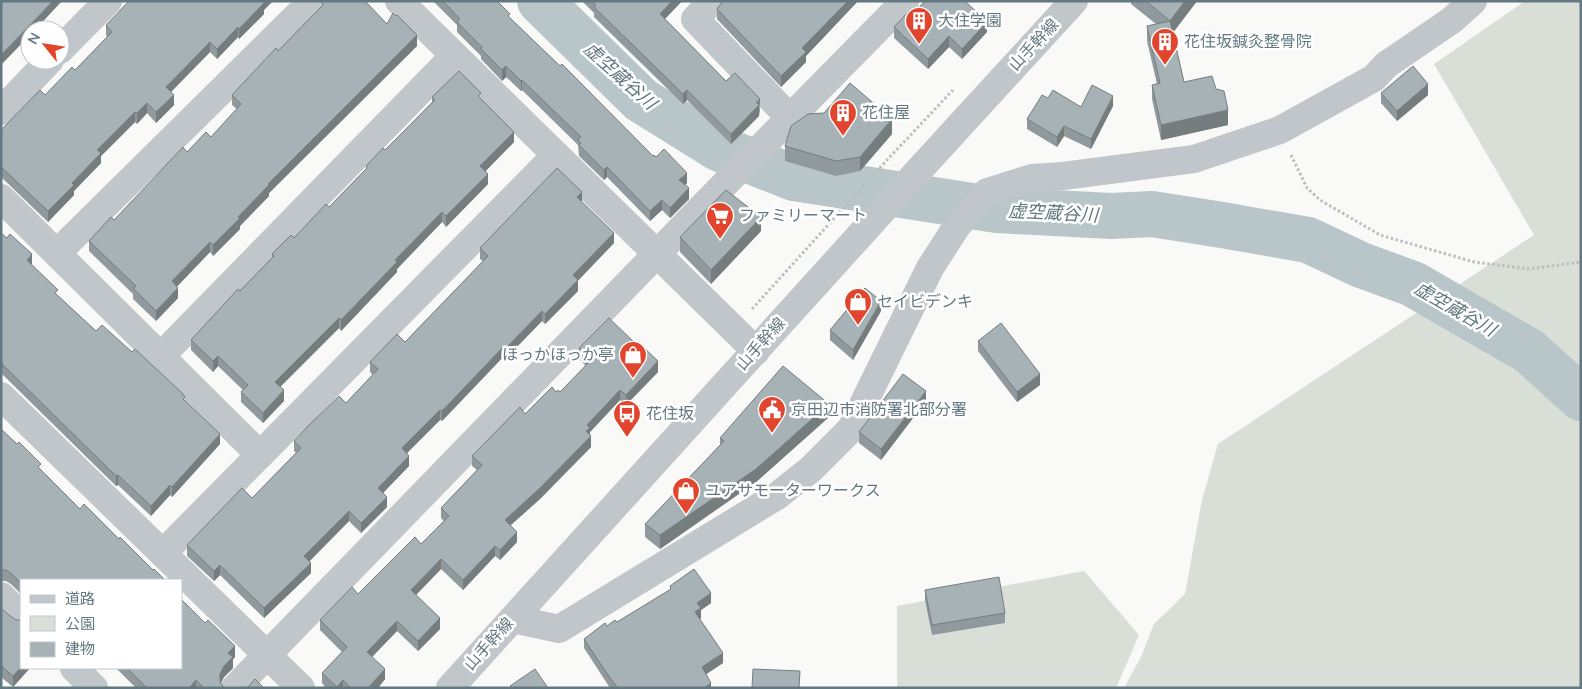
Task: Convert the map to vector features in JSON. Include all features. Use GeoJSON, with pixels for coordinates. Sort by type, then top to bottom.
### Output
{"type":"FeatureCollection","features":[{"type":"Feature","properties":{"kind":"street"},"geometry":{"type":"LineString","coordinates":[[70,40],[108,1]]}},
{"type":"Feature","properties":{"kind":"street"},"geometry":{"type":"LineString","coordinates":[[57,253],[312,1]]}},
{"type":"Feature","properties":{"kind":"street"},"geometry":{"type":"LineString","coordinates":[[399,1],[756,351]]}},
{"type":"Feature","properties":{"kind":"street"},"geometry":{"type":"LineString","coordinates":[[712,1],[695,19],[790,118]]}},
{"type":"Feature","properties":{"kind":"street"},"geometry":{"type":"LineString","coordinates":[[235,688],[656,254],[905,1]]}},
{"type":"Feature","properties":{"kind":"street","name":"山手幹線"},"geometry":{"type":"LineString","coordinates":[[450,688],[1074,1]]}},
{"type":"Feature","properties":{"kind":"street"},"geometry":{"type":"LineString","coordinates":[[512,619],[559,630],[777,496],[811,469],[851,429],[930,268],[957,226],[987,192],[1032,178],[1063,176],[1194,159],[1280,130],[1374,78],[1386,65],[1452,20],[1473,1]]}},
{"type":"Feature","properties":{"kind":"street"},"geometry":{"type":"LineString","coordinates":[[161,356],[454,56]]}},
{"type":"Feature","properties":{"kind":"street"},"geometry":{"type":"LineString","coordinates":[[1,111],[40,70]]}},
{"type":"Feature","properties":{"kind":"street"},"geometry":{"type":"LineString","coordinates":[[163,553],[556,155]]}},
{"type":"Feature","properties":{"kind":"street"},"geometry":{"type":"LineString","coordinates":[[1,198],[260,455]]}},
{"type":"Feature","properties":{"kind":"street"},"geometry":{"type":"LineString","coordinates":[[1,396],[301,688]]}},
{"type":"Feature","properties":{"kind":"street"},"geometry":{"type":"LineString","coordinates":[[1,596],[20,615]]}},
{"type":"Feature","properties":{"kind":"street"},"geometry":{"type":"LineString","coordinates":[[75,669],[94,688]]}},
{"type":"Feature","properties":{"kind":"path"},"geometry":{"type":"LineString","coordinates":[[1280,130],[1308,188],[1320,200],[1380,235],[1474,262],[1529,268],[1581,262]]}},
{"type":"Feature","properties":{"kind":"path"},"geometry":{"type":"LineString","coordinates":[[752,309],[886,161]]}},
{"type":"Feature","properties":{"kind":"green space"},"geometry":{"type":"Polygon","coordinates":[[[1525,1],[1581,1],[1581,688],[1124,688],[1141,657],[1154,624],[1185,594],[1202,500],[1218,444],[1534,235],[1434,64],[1525,1]]]}},
{"type":"Feature","properties":{"kind":"green space"},"geometry":{"type":"Polygon","coordinates":[[[1084,571],[1139,635],[1116,688],[897,688],[897,606],[1084,571]]]}},
{"type":"Feature","properties":{"kind":"building"},"geometry":{"type":"Polygon","coordinates":[[[1,1],[53,1],[35,20],[20,20],[20,35],[1,55],[1,1]]]}},
{"type":"Feature","properties":{"kind":"building"},"geometry":{"type":"Polygon","coordinates":[[[129,1],[263,1],[264,3],[217,49],[210,42],[166,87],[174,95],[156,112],[147,103],[137,113],[135,112],[97,150],[101,153],[72,183],[74,185],[48,211],[1,167],[1,130],[40,90],[45,95],[72,67],[75,70],[112,32],[106,25],[129,1]]]}},
{"type":"Feature","properties":{"kind":"building"},"geometry":{"type":"Polygon","coordinates":[[[324,1],[365,1],[387,24],[393,13],[417,35],[268,184],[238,217],[240,218],[213,245],[210,242],[172,281],[178,288],[156,311],[133,288],[136,286],[89,241],[111,217],[114,220],[183,147],[187,152],[206,132],[211,137],[241,104],[232,95],[276,48],[278,51],[323,5],[324,1]]]}},
{"type":"Feature","properties":{"kind":"building"},"geometry":{"type":"Polygon","coordinates":[[[443,1],[497,1],[510,14],[508,16],[560,66],[562,64],[653,156],[656,157],[664,149],[687,173],[679,180],[689,188],[670,208],[662,200],[650,211],[607,167],[604,170],[579,145],[581,143],[578,140],[581,137],[522,80],[506,66],[502,70],[481,49],[482,47],[457,22],[460,19],[443,1]]]}},
{"type":"Feature","properties":{"kind":"building"},"geometry":{"type":"Polygon","coordinates":[[[592,1],[672,1],[660,14],[726,81],[735,73],[760,99],[756,102],[759,105],[731,134],[687,90],[683,94],[594,7],[596,5],[592,1]]]}},
{"type":"Feature","properties":{"kind":"building"},"geometry":{"type":"Polygon","coordinates":[[[723,1],[848,1],[802,48],[806,52],[781,76],[717,9],[723,1]]]}},
{"type":"Feature","properties":{"kind":"building"},"geometry":{"type":"Polygon","coordinates":[[[925,1],[965,1],[987,22],[962,49],[949,36],[928,59],[894,27],[910,10],[914,13],[925,1]]]}},
{"type":"Feature","properties":{"kind":"building"},"geometry":{"type":"Polygon","coordinates":[[[1146,1],[1185,1],[1170,21],[1146,1]]]}},
{"type":"Feature","properties":{"kind":"building","name":"花住坂鍼灸整骨院"},"geometry":{"type":"Polygon","coordinates":[[[1170,21],[1184,82],[1212,76],[1216,89],[1224,91],[1228,110],[1161,125],[1152,85],[1160,83],[1147,26],[1170,21]]]}},
{"type":"Feature","properties":{"kind":"building"},"geometry":{"type":"Polygon","coordinates":[[[1413,66],[1428,84],[1397,111],[1381,93],[1413,66]]]}},
{"type":"Feature","properties":{"kind":"building"},"geometry":{"type":"Polygon","coordinates":[[[459,71],[481,93],[478,96],[514,132],[480,166],[488,174],[446,216],[442,212],[395,260],[397,262],[341,320],[339,318],[275,382],[284,390],[263,413],[241,392],[248,385],[218,356],[213,361],[191,340],[238,289],[240,291],[274,256],[272,254],[291,235],[294,238],[326,204],[329,207],[367,168],[366,166],[383,148],[385,150],[435,100],[432,97],[459,71]]]}},
{"type":"Feature","properties":{"kind":"building","name":"花住屋"},"geometry":{"type":"Polygon","coordinates":[[[850,83],[892,119],[860,157],[836,161],[785,146],[791,126],[808,114],[824,113],[850,83]]]}},
{"type":"Feature","properties":{"kind":"building"},"geometry":{"type":"Polygon","coordinates":[[[1092,85],[1113,96],[1091,139],[1064,126],[1057,137],[1027,119],[1042,95],[1048,98],[1053,90],[1081,107],[1092,85]]]}},
{"type":"Feature","properties":{"kind":"building"},"geometry":{"type":"Polygon","coordinates":[[[557,168],[582,192],[577,197],[614,233],[573,275],[578,280],[545,314],[542,311],[507,347],[505,345],[442,411],[440,410],[402,448],[409,456],[378,488],[387,497],[361,523],[349,511],[304,556],[311,563],[264,608],[220,565],[214,571],[187,545],[242,488],[252,498],[301,448],[294,441],[339,396],[346,403],[378,369],[370,362],[397,334],[405,342],[488,256],[480,248],[557,168]]]}},
{"type":"Feature","properties":{"kind":"building","name":"ファミリーマート"},"geometry":{"type":"Polygon","coordinates":[[[726,190],[761,217],[711,270],[680,237],[726,190]]]}},
{"type":"Feature","properties":{"kind":"building"},"geometry":{"type":"Polygon","coordinates":[[[1,233],[7,238],[10,234],[32,254],[27,260],[58,290],[55,293],[96,331],[102,325],[132,352],[135,349],[182,393],[185,397],[183,399],[220,434],[172,487],[170,485],[151,506],[118,475],[116,476],[2,364],[1,233]]]}},
{"type":"Feature","properties":{"kind":"building","name":"セイビデンキ"},"geometry":{"type":"Polygon","coordinates":[[[865,288],[881,301],[853,350],[830,330],[865,288]]]}},
{"type":"Feature","properties":{"kind":"building"},"geometry":{"type":"Polygon","coordinates":[[[609,318],[637,345],[639,343],[658,361],[626,395],[620,390],[587,425],[590,428],[586,431],[591,436],[540,488],[505,520],[517,532],[500,550],[495,546],[463,580],[441,559],[411,590],[440,618],[418,641],[397,621],[367,652],[385,669],[368,688],[351,688],[343,680],[337,687],[322,673],[347,647],[320,620],[352,587],[358,594],[415,537],[421,544],[449,516],[441,508],[482,465],[472,456],[520,407],[525,414],[552,387],[556,392],[558,390],[560,392],[591,360],[579,348],[609,318]]]}},
{"type":"Feature","properties":{"kind":"building"},"geometry":{"type":"Polygon","coordinates":[[[1001,323],[1040,374],[1017,392],[978,341],[1001,323]]]}},
{"type":"Feature","properties":{"kind":"building"},"geometry":{"type":"Polygon","coordinates":[[[783,366],[829,404],[756,469],[660,535],[645,524],[724,441],[720,438],[783,366]]]}},
{"type":"Feature","properties":{"kind":"building"},"geometry":{"type":"Polygon","coordinates":[[[903,374],[926,391],[881,449],[859,432],[903,374]]]}},
{"type":"Feature","properties":{"kind":"building"},"geometry":{"type":"Polygon","coordinates":[[[1,429],[17,444],[19,442],[41,464],[38,467],[80,509],[84,504],[119,539],[120,537],[164,579],[20,579],[20,582],[6,570],[1,570],[1,429]]]}},
{"type":"Feature","properties":{"kind":"building"},"geometry":{"type":"Polygon","coordinates":[[[694,569],[711,593],[697,603],[701,608],[695,612],[723,653],[702,667],[711,683],[704,688],[618,688],[584,639],[605,623],[607,626],[615,620],[617,622],[671,589],[670,586],[694,569]]]}},
{"type":"Feature","properties":{"kind":"building"},"geometry":{"type":"Polygon","coordinates":[[[999,577],[1005,613],[932,625],[925,590],[999,577]]]}},
{"type":"Feature","properties":{"kind":"building"},"geometry":{"type":"Polygon","coordinates":[[[182,600],[205,623],[208,620],[235,646],[228,653],[233,657],[224,666],[220,674],[220,682],[224,688],[204,688],[196,680],[189,688],[147,688],[128,669],[182,669],[182,600]]]}},
{"type":"Feature","properties":{"kind":"building"},"geometry":{"type":"Polygon","coordinates":[[[1,608],[16,620],[20,620],[20,668],[13,676],[1,666],[1,608]]]}},
{"type":"Feature","properties":{"kind":"building"},"geometry":{"type":"Polygon","coordinates":[[[535,669],[548,688],[512,688],[510,686],[535,669]]]}},
{"type":"Feature","properties":{"kind":"building"},"geometry":{"type":"Polygon","coordinates":[[[753,669],[800,671],[799,688],[752,688],[753,669]]]}},
{"type":"Feature","properties":{"kind":"building"},"geometry":{"type":"Polygon","coordinates":[[[255,679],[264,688],[247,688],[255,679]]]}},
{"type":"Feature","properties":{"kind":"waterway","name":"虚空蔵谷川"},"geometry":{"type":"LineString","coordinates":[[540,1],[641,100],[718,148],[794,178],[997,210],[1111,216],[1152,214],[1308,240],[1361,265],[1413,284],[1529,351],[1581,398]]}},
{"type":"Feature","properties":{"kind":"place","name":"大住学園"},"geometry":{"type":"Point","coordinates":[919,45]}},
{"type":"Feature","properties":{"kind":"place","name":"花住坂鍼灸整骨院"},"geometry":{"type":"Point","coordinates":[1165,66]}},
{"type":"Feature","properties":{"kind":"place","name":"花住屋"},"geometry":{"type":"Point","coordinates":[843,137]}},
{"type":"Feature","properties":{"kind":"place","name":"ファミリーマート"},"geometry":{"type":"Point","coordinates":[720,240]}},
{"type":"Feature","properties":{"kind":"place","name":"セイビデンキ"},"geometry":{"type":"Point","coordinates":[858,326]}},
{"type":"Feature","properties":{"kind":"place","name":"ほっかほっか亭"},"geometry":{"type":"Point","coordinates":[633,379]}},
{"type":"Feature","properties":{"kind":"place","name":"京田辺市消防署北部分署"},"geometry":{"type":"Point","coordinates":[772,434]}},
{"type":"Feature","properties":{"kind":"place","name":"花住坂"},"geometry":{"type":"Point","coordinates":[627,438]}},
{"type":"Feature","properties":{"kind":"place","name":"ユアサモーターワークス"},"geometry":{"type":"Point","coordinates":[686,515]}}]}
